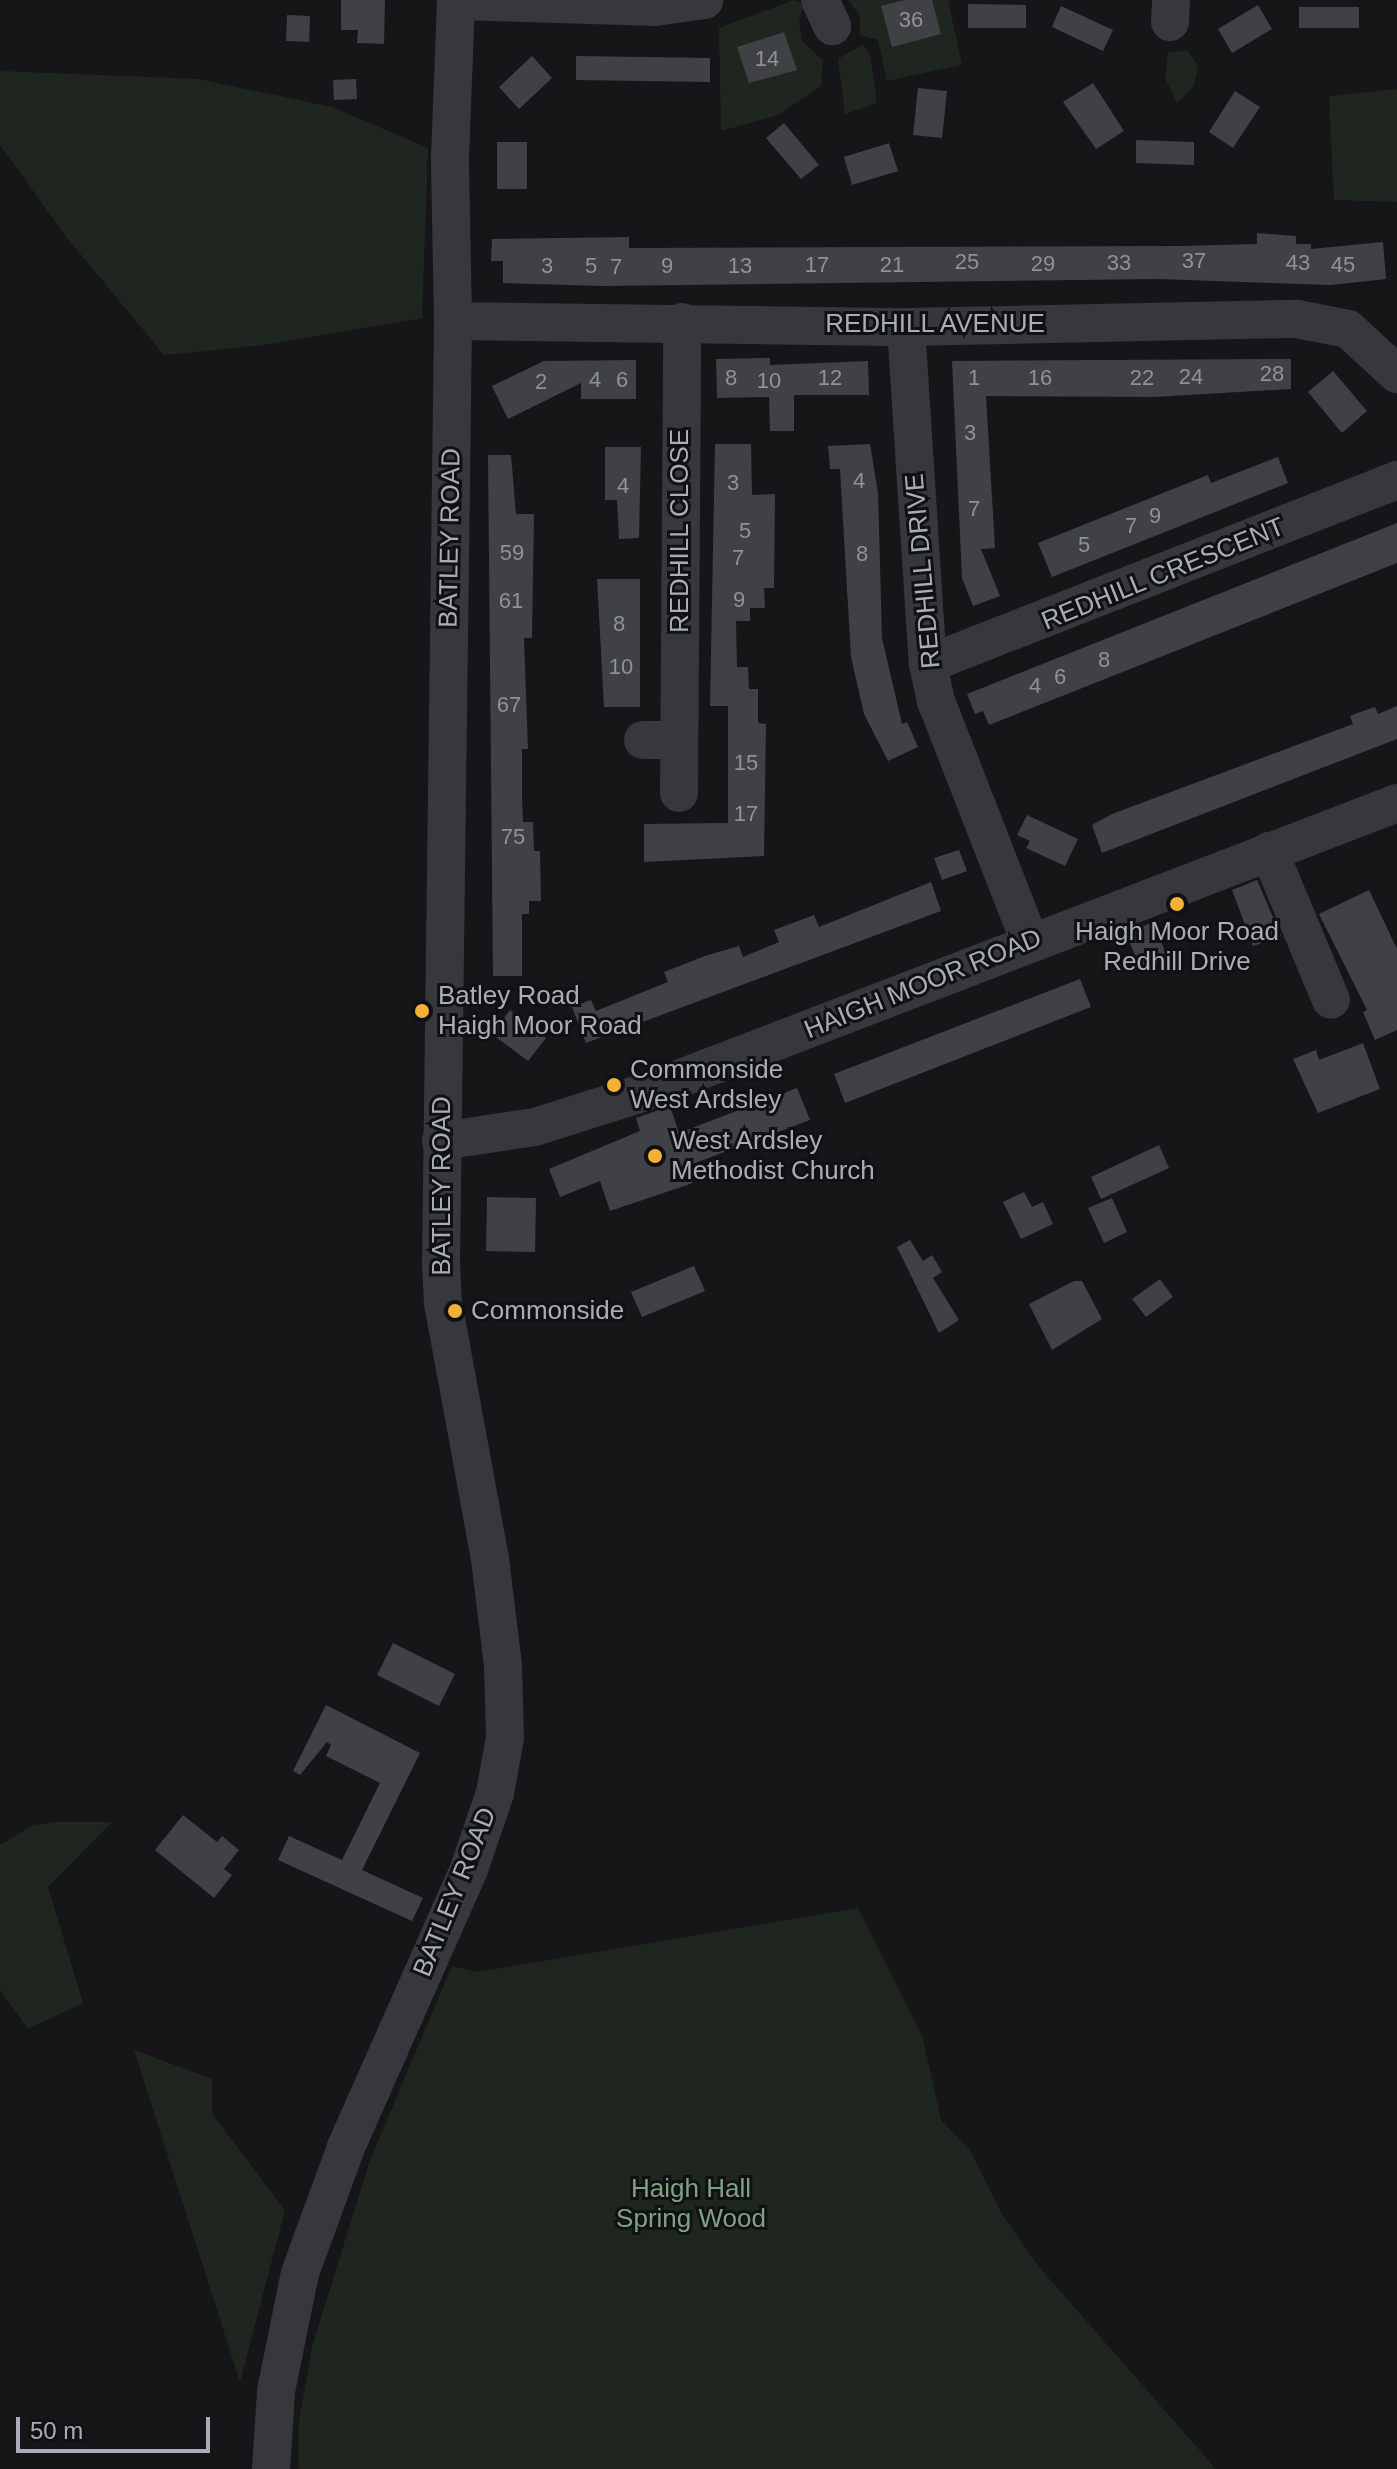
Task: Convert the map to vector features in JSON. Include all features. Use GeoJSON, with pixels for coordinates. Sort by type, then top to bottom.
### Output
{"type":"FeatureCollection","features":[{"type":"Feature","properties":{"kind":"street"},"geometry":{"type":"LineString","coordinates":[[456,1],[655,7],[705,0]]}},
{"type":"Feature","properties":{"kind":"street","name":"BATLEY ROAD"},"geometry":{"type":"LineString","coordinates":[[271,2469],[276,2391],[300,2273],[346,2147],[469,1869],[495,1793],[505,1738],[503,1665],[490,1559],[443,1303],[441,1141],[453,321],[450,158],[456,1]]}},
{"type":"Feature","properties":{"kind":"street","name":"REDHILL AVENUE"},"geometry":{"type":"LineString","coordinates":[[453,321],[906,327],[1297,319],[1348,329],[1397,374]]}},
{"type":"Feature","properties":{"kind":"street","name":"REDHILL CLOSE"},"geometry":{"type":"LineString","coordinates":[[679,793],[661,740],[682,322]]}},
{"type":"Feature","properties":{"kind":"street","name":"REDHILL DRIVE"},"geometry":{"type":"LineString","coordinates":[[906,327],[928,664],[936,701],[1030,942]]}},
{"type":"Feature","properties":{"kind":"street","name":"REDHILL CRESCENT"},"geometry":{"type":"LineString","coordinates":[[928,664],[1397,480]]}},
{"type":"Feature","properties":{"kind":"street","name":"HAIGH MOOR ROAD"},"geometry":{"type":"LineString","coordinates":[[441,1141],[535,1127],[642,1093],[1397,803]]}},
{"type":"Feature","properties":{"kind":"street"},"geometry":{"type":"LineString","coordinates":[[1269,851],[1331,1000]]}},
{"type":"Feature","properties":{"kind":"green space"},"geometry":{"type":"Polygon","coordinates":[[[794,0],[804,3],[799,23],[802,41],[823,60],[821,86],[778,115],[721,131],[719,28],[794,0]]]}},
{"type":"Feature","properties":{"kind":"green space"},"geometry":{"type":"Polygon","coordinates":[[[848,0],[948,0],[962,65],[887,81],[878,40],[860,35],[860,16],[848,0]]]}},
{"type":"Feature","properties":{"kind":"green space"},"geometry":{"type":"Polygon","coordinates":[[[862,45],[870,53],[877,103],[845,114],[838,59],[862,45]]]}},
{"type":"Feature","properties":{"kind":"green space"},"geometry":{"type":"Polygon","coordinates":[[[1187,50],[1197,64],[1197,74],[1193,87],[1177,103],[1165,78],[1168,53],[1187,50]]]}},
{"type":"Feature","properties":{"kind":"green space"},"geometry":{"type":"Polygon","coordinates":[[[0,71],[198,79],[332,107],[428,148],[422,318],[264,345],[164,355],[68,239],[0,145],[0,71]]]}},
{"type":"Feature","properties":{"kind":"green space"},"geometry":{"type":"Polygon","coordinates":[[[1397,89],[1397,202],[1334,200],[1329,96],[1397,89]]]}},
{"type":"Feature","properties":{"kind":"green space"},"geometry":{"type":"Polygon","coordinates":[[[112,1822],[48,1887],[83,2003],[28,2029],[0,1990],[0,1845],[34,1825],[112,1822]]]}},
{"type":"Feature","properties":{"kind":"green space","name":"Haigh Hall Spring Wood"},"geometry":{"type":"Polygon","coordinates":[[[858,1908],[923,2038],[941,2120],[970,2150],[1003,2216],[1039,2267],[1216,2469],[299,2469],[298,2427],[312,2347],[370,2160],[452,1966],[478,1972],[858,1908]]]}},
{"type":"Feature","properties":{"kind":"green space"},"geometry":{"type":"Polygon","coordinates":[[[134,2050],[212,2079],[212,2114],[285,2210],[240,2382],[134,2050]]]}},
{"type":"Feature","properties":{"kind":"building"},"geometry":{"type":"Polygon","coordinates":[[[341,0],[385,0],[384,44],[357,43],[358,30],[341,30],[341,0]]]}},
{"type":"Feature","properties":{"kind":"building"},"geometry":{"type":"Polygon","coordinates":[[[905,0],[932,0],[941,34],[892,47],[881,6],[905,0]]]}},
{"type":"Feature","properties":{"kind":"building"},"geometry":{"type":"Polygon","coordinates":[[[968,4],[1026,5],[1026,28],[968,28],[968,4]]]}},
{"type":"Feature","properties":{"kind":"building"},"geometry":{"type":"Polygon","coordinates":[[[1258,5],[1272,29],[1232,53],[1218,29],[1258,5]]]}},
{"type":"Feature","properties":{"kind":"building"},"geometry":{"type":"Polygon","coordinates":[[[1061,6],[1113,30],[1103,51],[1052,27],[1061,6]]]}},
{"type":"Feature","properties":{"kind":"building"},"geometry":{"type":"Polygon","coordinates":[[[1299,7],[1359,7],[1359,28],[1299,28],[1299,7]]]}},
{"type":"Feature","properties":{"kind":"building"},"geometry":{"type":"Polygon","coordinates":[[[287,15],[310,16],[309,42],[286,41],[287,15]]]}},
{"type":"Feature","properties":{"kind":"building"},"geometry":{"type":"Polygon","coordinates":[[[784,32],[797,70],[749,83],[737,47],[784,32]]]}},
{"type":"Feature","properties":{"kind":"building"},"geometry":{"type":"Polygon","coordinates":[[[532,56],[552,78],[519,109],[499,87],[532,56]]]}},
{"type":"Feature","properties":{"kind":"building"},"geometry":{"type":"Polygon","coordinates":[[[576,56],[710,58],[710,82],[576,80],[576,56]]]}},
{"type":"Feature","properties":{"kind":"building"},"geometry":{"type":"Polygon","coordinates":[[[356,79],[357,99],[334,100],[333,80],[356,79]]]}},
{"type":"Feature","properties":{"kind":"building"},"geometry":{"type":"Polygon","coordinates":[[[1093,83],[1124,131],[1096,149],[1063,102],[1093,83]]]}},
{"type":"Feature","properties":{"kind":"building"},"geometry":{"type":"Polygon","coordinates":[[[918,88],[947,91],[942,138],[913,135],[918,88]]]}},
{"type":"Feature","properties":{"kind":"building"},"geometry":{"type":"Polygon","coordinates":[[[1235,91],[1260,107],[1233,148],[1209,132],[1235,91]]]}},
{"type":"Feature","properties":{"kind":"building"},"geometry":{"type":"Polygon","coordinates":[[[784,123],[819,165],[801,179],[766,138],[784,123]]]}},
{"type":"Feature","properties":{"kind":"building"},"geometry":{"type":"Polygon","coordinates":[[[1136,140],[1194,142],[1194,165],[1136,163],[1136,140]]]}},
{"type":"Feature","properties":{"kind":"building"},"geometry":{"type":"Polygon","coordinates":[[[497,142],[527,142],[527,189],[497,189],[497,142]]]}},
{"type":"Feature","properties":{"kind":"building"},"geometry":{"type":"Polygon","coordinates":[[[889,143],[898,171],[852,185],[844,157],[889,143]]]}},
{"type":"Feature","properties":{"kind":"building"},"geometry":{"type":"Polygon","coordinates":[[[1257,233],[1296,236],[1296,244],[1311,244],[1311,249],[1383,242],[1386,279],[1331,285],[1158,279],[603,286],[503,283],[503,261],[491,261],[492,239],[629,237],[629,248],[1180,246],[1257,244],[1257,233]]]}},
{"type":"Feature","properties":{"kind":"building"},"geometry":{"type":"Polygon","coordinates":[[[770,358],[770,365],[868,361],[869,395],[794,395],[794,431],[770,431],[769,397],[717,398],[716,359],[770,358]]]}},
{"type":"Feature","properties":{"kind":"building"},"geometry":{"type":"Polygon","coordinates":[[[1291,359],[1291,389],[1155,397],[986,396],[995,548],[981,549],[1000,596],[973,606],[962,578],[952,361],[1291,359]]]}},
{"type":"Feature","properties":{"kind":"building"},"geometry":{"type":"Polygon","coordinates":[[[636,360],[636,399],[581,399],[581,383],[508,419],[492,386],[544,361],[636,360]]]}},
{"type":"Feature","properties":{"kind":"building"},"geometry":{"type":"Polygon","coordinates":[[[1333,371],[1367,411],[1342,433],[1308,392],[1333,371]]]}},
{"type":"Feature","properties":{"kind":"building"},"geometry":{"type":"Polygon","coordinates":[[[715,444],[751,444],[752,495],[775,494],[774,588],[764,588],[765,608],[750,608],[750,621],[736,621],[737,667],[748,667],[749,689],[758,689],[758,723],[766,724],[764,856],[644,862],[644,824],[728,823],[728,706],[710,706],[715,444]]]}},
{"type":"Feature","properties":{"kind":"building"},"geometry":{"type":"Polygon","coordinates":[[[870,444],[878,493],[882,638],[902,724],[907,722],[918,747],[888,761],[864,714],[851,657],[840,469],[830,469],[828,446],[870,444]]]}},
{"type":"Feature","properties":{"kind":"building"},"geometry":{"type":"Polygon","coordinates":[[[605,447],[641,447],[639,538],[619,539],[617,500],[605,500],[605,447]]]}},
{"type":"Feature","properties":{"kind":"building"},"geometry":{"type":"Polygon","coordinates":[[[488,455],[511,455],[516,514],[534,514],[532,638],[524,638],[528,749],[522,749],[522,797],[523,822],[533,822],[534,851],[540,851],[541,901],[529,901],[529,914],[522,914],[522,976],[493,976],[488,455]]]}},
{"type":"Feature","properties":{"kind":"building"},"geometry":{"type":"Polygon","coordinates":[[[1278,457],[1288,483],[1052,577],[1038,543],[1208,475],[1211,483],[1278,457]]]}},
{"type":"Feature","properties":{"kind":"building"},"geometry":{"type":"Polygon","coordinates":[[[1397,523],[1397,563],[989,725],[983,711],[975,714],[967,694],[1397,523]]]}},
{"type":"Feature","properties":{"kind":"building"},"geometry":{"type":"Polygon","coordinates":[[[597,579],[640,579],[640,707],[604,707],[597,579]]]}},
{"type":"Feature","properties":{"kind":"building"},"geometry":{"type":"Polygon","coordinates":[[[1397,706],[1397,739],[1102,853],[1092,825],[1112,814],[1353,724],[1350,716],[1363,711],[1375,707],[1378,714],[1397,706]]]}},
{"type":"Feature","properties":{"kind":"building"},"geometry":{"type":"Polygon","coordinates":[[[1027,815],[1078,839],[1065,866],[1026,848],[1030,841],[1017,835],[1027,815]]]}},
{"type":"Feature","properties":{"kind":"building"},"geometry":{"type":"Polygon","coordinates":[[[959,850],[967,871],[942,880],[934,858],[959,850]]]}},
{"type":"Feature","properties":{"kind":"building"},"geometry":{"type":"Polygon","coordinates":[[[1257,880],[1281,936],[1253,946],[1232,890],[1257,880]]]}},
{"type":"Feature","properties":{"kind":"building"},"geometry":{"type":"Polygon","coordinates":[[[931,882],[941,911],[586,1043],[572,1007],[591,1000],[596,1011],[668,982],[664,972],[705,956],[739,946],[743,957],[779,942],[774,930],[814,915],[819,927],[931,882]]]}},
{"type":"Feature","properties":{"kind":"building"},"geometry":{"type":"Polygon","coordinates":[[[1369,890],[1397,949],[1397,1030],[1375,1040],[1363,1012],[1367,1010],[1319,914],[1369,890]]]}},
{"type":"Feature","properties":{"kind":"building"},"geometry":{"type":"Polygon","coordinates":[[[1153,922],[1167,956],[1140,967],[1126,934],[1153,922]]]}},
{"type":"Feature","properties":{"kind":"building"},"geometry":{"type":"Polygon","coordinates":[[[1080,979],[1091,1007],[845,1103],[834,1074],[1080,979]]]}},
{"type":"Feature","properties":{"kind":"building"},"geometry":{"type":"Polygon","coordinates":[[[510,1010],[546,1038],[528,1061],[492,1034],[510,1010]]]}},
{"type":"Feature","properties":{"kind":"building"},"geometry":{"type":"Polygon","coordinates":[[[1363,1043],[1380,1089],[1318,1113],[1293,1059],[1316,1050],[1319,1060],[1363,1043]]]}},
{"type":"Feature","properties":{"kind":"building"},"geometry":{"type":"Polygon","coordinates":[[[797,1088],[810,1120],[687,1166],[693,1183],[610,1211],[600,1181],[560,1197],[549,1169],[640,1131],[636,1118],[670,1106],[679,1133],[797,1088]]]}},
{"type":"Feature","properties":{"kind":"building"},"geometry":{"type":"Polygon","coordinates":[[[1159,1145],[1169,1168],[1101,1199],[1091,1177],[1159,1145]]]}},
{"type":"Feature","properties":{"kind":"building"},"geometry":{"type":"Polygon","coordinates":[[[1024,1192],[1032,1207],[1043,1202],[1053,1224],[1021,1239],[1003,1202],[1024,1192]]]}},
{"type":"Feature","properties":{"kind":"building"},"geometry":{"type":"Polygon","coordinates":[[[487,1197],[536,1198],[535,1252],[486,1251],[487,1197]]]}},
{"type":"Feature","properties":{"kind":"building"},"geometry":{"type":"Polygon","coordinates":[[[1112,1198],[1127,1232],[1104,1243],[1088,1208],[1112,1198]]]}},
{"type":"Feature","properties":{"kind":"building"},"geometry":{"type":"Polygon","coordinates":[[[910,1240],[923,1261],[932,1255],[942,1272],[933,1278],[959,1320],[939,1333],[897,1247],[910,1240]]]}},
{"type":"Feature","properties":{"kind":"building"},"geometry":{"type":"Polygon","coordinates":[[[694,1266],[705,1291],[642,1317],[631,1292],[694,1266]]]}},
{"type":"Feature","properties":{"kind":"building"},"geometry":{"type":"Polygon","coordinates":[[[1160,1279],[1173,1297],[1146,1317],[1132,1299],[1160,1279]]]}},
{"type":"Feature","properties":{"kind":"building"},"geometry":{"type":"Polygon","coordinates":[[[1074,1281],[1082,1281],[1102,1319],[1052,1350],[1029,1304],[1074,1281]]]}},
{"type":"Feature","properties":{"kind":"building"},"geometry":{"type":"Polygon","coordinates":[[[393,1643],[455,1674],[439,1706],[377,1675],[393,1643]]]}},
{"type":"Feature","properties":{"kind":"building"},"geometry":{"type":"Polygon","coordinates":[[[326,1705],[420,1753],[362,1870],[423,1898],[412,1921],[278,1860],[289,1836],[342,1860],[380,1783],[326,1756],[331,1745],[327,1742],[300,1775],[293,1771],[326,1705]]]}},
{"type":"Feature","properties":{"kind":"building"},"geometry":{"type":"Polygon","coordinates":[[[183,1815],[217,1842],[222,1836],[239,1850],[224,1869],[232,1875],[214,1898],[155,1850],[183,1815]]]}},
{"type":"Feature","properties":{"kind":"place","name":"Haigh Moor Road Redhill Drive"},"geometry":{"type":"Point","coordinates":[1177,904]}},
{"type":"Feature","properties":{"kind":"place","name":"Batley Road Haigh Moor Road"},"geometry":{"type":"Point","coordinates":[422,1011]}},
{"type":"Feature","properties":{"kind":"place","name":"Commonside West Ardsley"},"geometry":{"type":"Point","coordinates":[614,1085]}},
{"type":"Feature","properties":{"kind":"place","name":"West Ardsley Methodist Church"},"geometry":{"type":"Point","coordinates":[655,1156]}},
{"type":"Feature","properties":{"kind":"place","name":"Commonside"},"geometry":{"type":"Point","coordinates":[455,1311]}}]}
